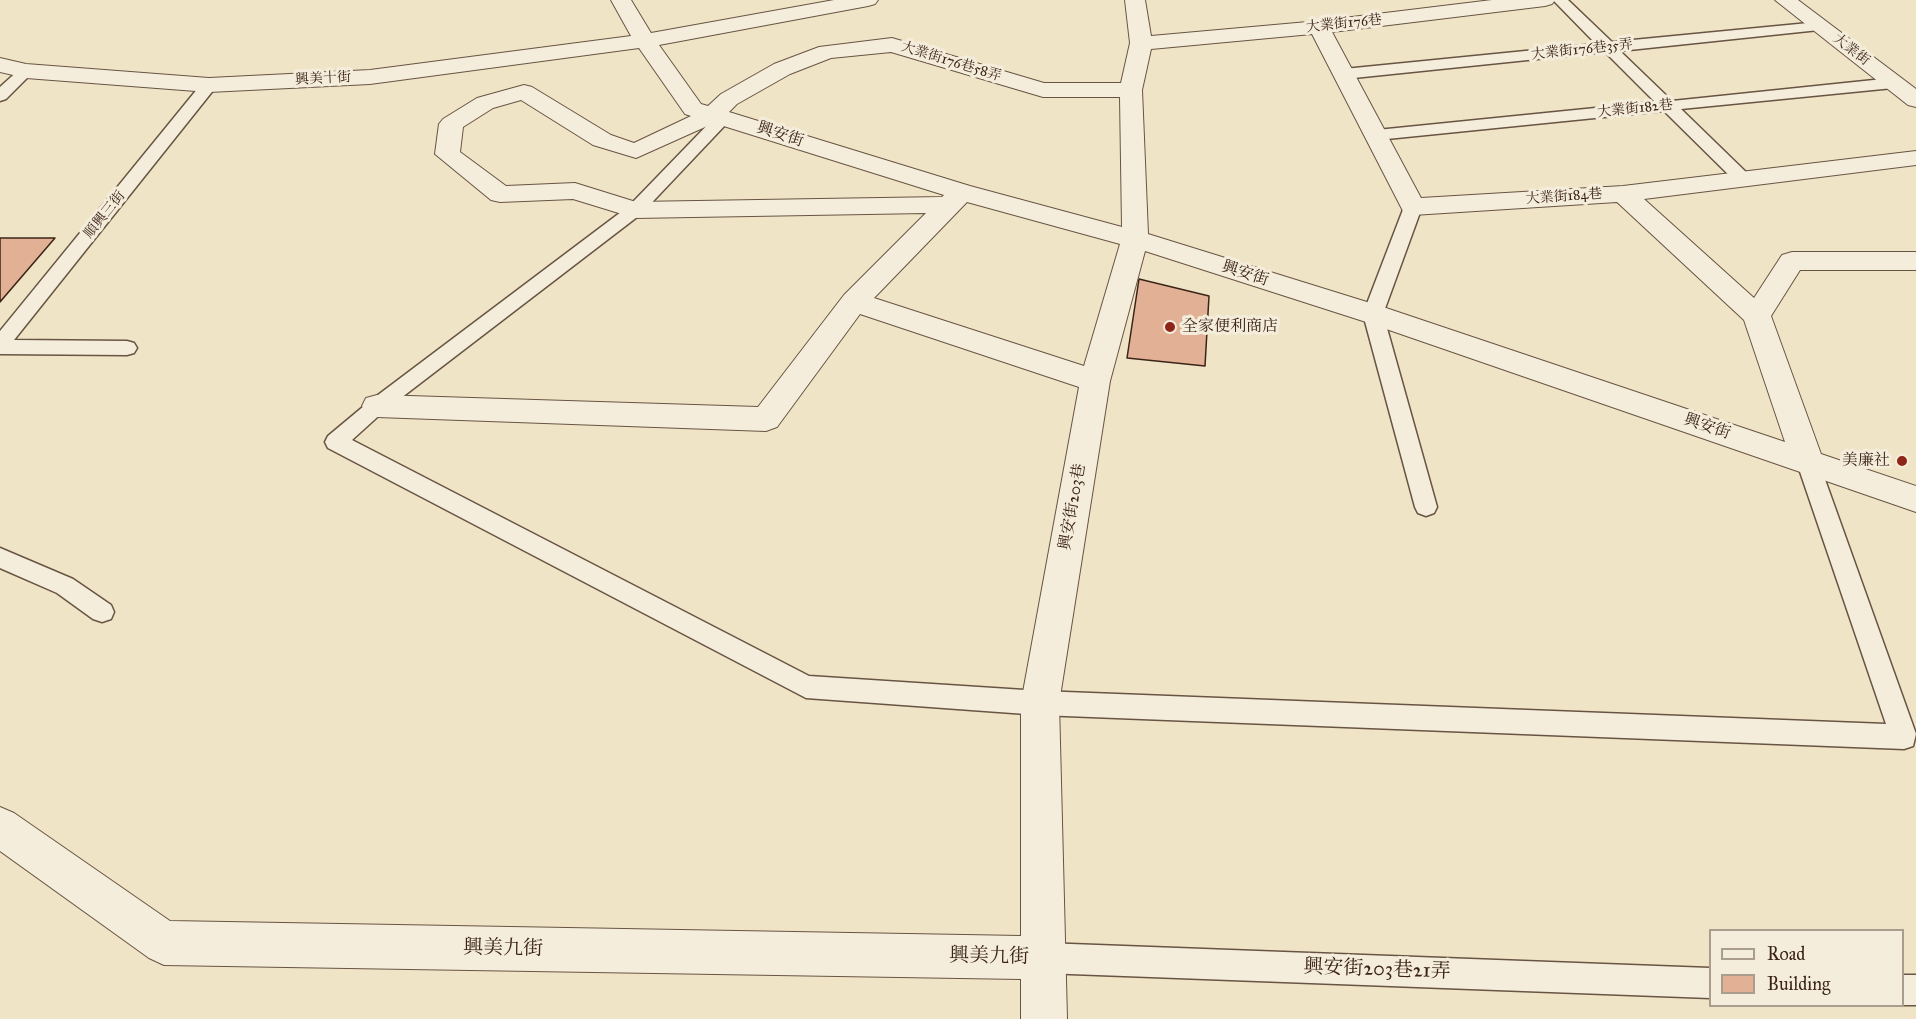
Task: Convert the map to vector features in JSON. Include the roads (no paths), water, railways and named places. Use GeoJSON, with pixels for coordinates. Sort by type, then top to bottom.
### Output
{"type":"FeatureCollection","features":[{"type":"Feature","properties":{"kind":"street","name":"興安街"},"geometry":{"type":"LineString","coordinates":[[621,0],[645,41],[693,109],[719,115],[956,199],[1134,239],[1373,314],[1916,499]]}},
{"type":"Feature","properties":{"kind":"street","name":"興美十街"},"geometry":{"type":"LineString","coordinates":[[0,65],[26,71],[209,85],[370,76],[645,41],[867,0]]}},
{"type":"Feature","properties":{"kind":"street","name":"興安街203巷"},"geometry":{"type":"LineString","coordinates":[[1044,1019],[1040,702],[1095,381],[1134,239],[1131,90],[1141,43],[1135,0]]}},
{"type":"Feature","properties":{"kind":"street","name":"大業街176巷"},"geometry":{"type":"LineString","coordinates":[[1141,43],[1319,27],[1545,0]]}},
{"type":"Feature","properties":{"kind":"street","name":"大業街"},"geometry":{"type":"LineString","coordinates":[[1785,0],[1916,100]]}},
{"type":"Feature","properties":{"kind":"street"},"geometry":{"type":"LineString","coordinates":[[1319,27],[1413,207]]}},
{"type":"Feature","properties":{"kind":"street","name":"大業街176巷58弄"},"geometry":{"type":"LineString","coordinates":[[634,210],[575,191],[500,194],[447,154],[451,124],[485,103],[524,92],[602,140],[636,151],[719,115],[729,99],[782,69],[827,52],[892,45],[1043,90],[1131,90]]}},
{"type":"Feature","properties":{"kind":"street","name":"大業街184巷"},"geometry":{"type":"LineString","coordinates":[[1413,207],[1623,194],[1916,158]]}},
{"type":"Feature","properties":{"kind":"street"},"geometry":{"type":"LineString","coordinates":[[1623,194],[1758,316],[1807,460]]}},
{"type":"Feature","properties":{"kind":"street"},"geometry":{"type":"LineString","coordinates":[[634,210],[956,199]]}},
{"type":"Feature","properties":{"kind":"street"},"geometry":{"type":"LineString","coordinates":[[377,406],[766,419],[854,302],[956,199]]}},
{"type":"Feature","properties":{"kind":"street"},"geometry":{"type":"LineString","coordinates":[[1758,316],[1792,261],[1916,261]]}},
{"type":"Feature","properties":{"kind":"street"},"geometry":{"type":"LineString","coordinates":[[854,302],[1095,381]]}},
{"type":"Feature","properties":{"kind":"street","name":"興美九街"},"geometry":{"type":"LineString","coordinates":[[0,827],[164,943],[1044,958]]}},
{"type":"Feature","properties":{"kind":"lane"},"geometry":{"type":"LineString","coordinates":[[1560,0],[1743,179]]}},
{"type":"Feature","properties":{"kind":"lane","name":"大業街176巷35弄"},"geometry":{"type":"LineString","coordinates":[[1344,74],[1819,26]]}},
{"type":"Feature","properties":{"kind":"lane"},"geometry":{"type":"LineString","coordinates":[[0,96],[26,71]]}},
{"type":"Feature","properties":{"kind":"lane","name":"大業街182巷"},"geometry":{"type":"LineString","coordinates":[[1377,135],[1893,83]]}},
{"type":"Feature","properties":{"kind":"lane","name":"順興三街"},"geometry":{"type":"LineString","coordinates":[[0,345],[209,85]]}},
{"type":"Feature","properties":{"kind":"lane"},"geometry":{"type":"LineString","coordinates":[[719,115],[634,210],[377,406],[336,442],[806,687],[1040,702],[1904,737],[1807,460]]}},
{"type":"Feature","properties":{"kind":"lane"},"geometry":{"type":"LineString","coordinates":[[1413,207],[1373,314],[1426,507]]}},
{"type":"Feature","properties":{"kind":"lane"},"geometry":{"type":"LineString","coordinates":[[0,345],[127,348]]}},
{"type":"Feature","properties":{"kind":"lane"},"geometry":{"type":"LineString","coordinates":[[0,558],[65,586],[102,612]]}},
{"type":"Feature","properties":{"kind":"lane","name":"興安街203巷21弄"},"geometry":{"type":"LineString","coordinates":[[1044,958],[1709,983]]}},
{"type":"Feature","properties":{"kind":"place","name":"全家便利商店"},"geometry":{"type":"Point","coordinates":[1170,327]}},
{"type":"Feature","properties":{"kind":"place","name":"美廉社"},"geometry":{"type":"Point","coordinates":[1902,461]}}]}
